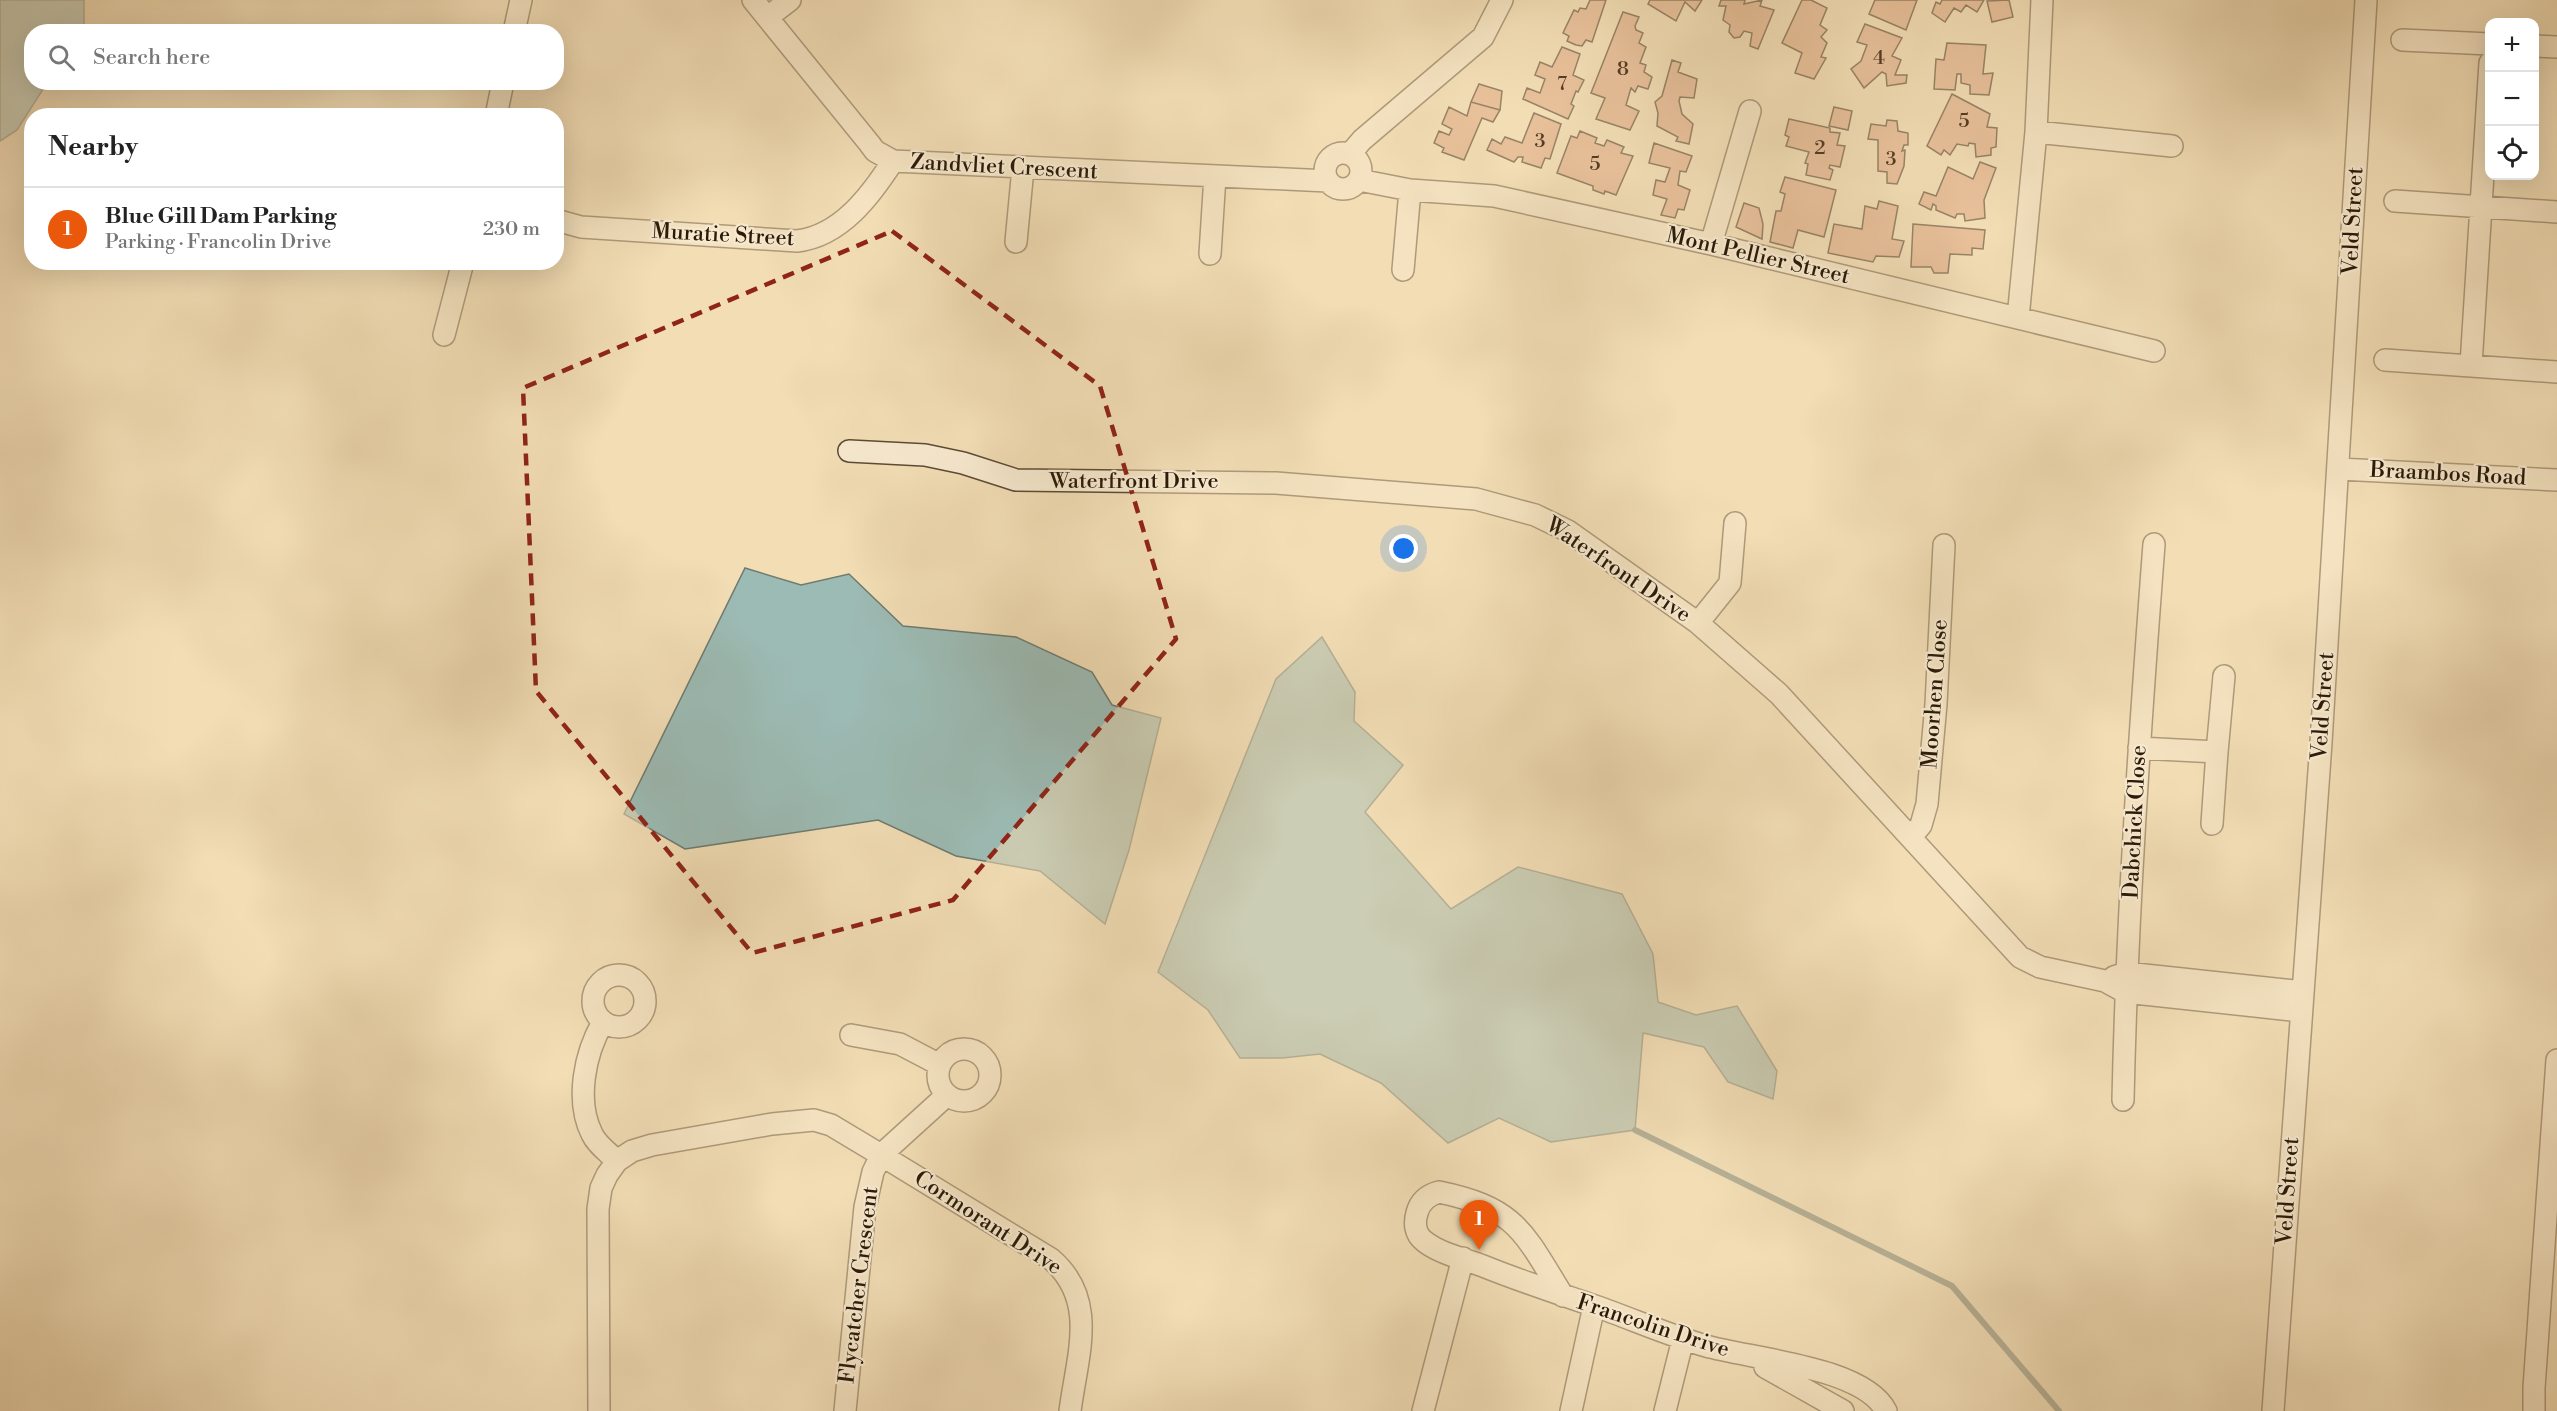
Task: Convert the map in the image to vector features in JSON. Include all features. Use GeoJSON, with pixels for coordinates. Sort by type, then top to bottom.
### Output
{"type":"FeatureCollection","features":[{"type":"Feature","properties":{"kind":"street"},"geometry":{"type":"LineString","coordinates":[[516,24],[521,0]]}},
{"type":"Feature","properties":{"kind":"street","name":"Zandvliet Crescent"},"geometry":{"type":"LineString","coordinates":[[753,0],[875,151],[893,160],[1328,181]]}},
{"type":"Feature","properties":{"kind":"street"},"geometry":{"type":"LineString","coordinates":[[768,17],[790,0]]}},
{"type":"Feature","properties":{"kind":"street"},"geometry":{"type":"LineString","coordinates":[[1350,154],[1362,140],[1483,37],[1502,0]]}},
{"type":"Feature","properties":{"kind":"street"},"geometry":{"type":"LineString","coordinates":[[2018,318],[2036,132],[2042,0]]}},
{"type":"Feature","properties":{"kind":"street","name":"Veld Street"},"geometry":{"type":"LineString","coordinates":[[2273,1411],[2339,469],[2366,0]]}},
{"type":"Feature","properties":{"kind":"street"},"geometry":{"type":"LineString","coordinates":[[2402,40],[2485,44]]}},
{"type":"Feature","properties":{"kind":"street"},"geometry":{"type":"LineString","coordinates":[[2539,46],[2557,47]]}},
{"type":"Feature","properties":{"kind":"street"},"geometry":{"type":"LineString","coordinates":[[2471,365],[2489,72]]}},
{"type":"Feature","properties":{"kind":"street"},"geometry":{"type":"LineString","coordinates":[[497,108],[501,90]]}},
{"type":"Feature","properties":{"kind":"street"},"geometry":{"type":"LineString","coordinates":[[1711,244],[1750,111]]}},
{"type":"Feature","properties":{"kind":"street"},"geometry":{"type":"LineString","coordinates":[[2036,132],[2172,146]]}},
{"type":"Feature","properties":{"kind":"street"},"geometry":{"type":"LineString","coordinates":[[1343,152],[1350,154],[1361,166],[1359,180],[1351,187],[1343,189],[1328,181],[1325,174],[1329,159],[1343,152]]}},
{"type":"Feature","properties":{"kind":"street","name":"Muratie Street"},"geometry":{"type":"LineString","coordinates":[[564,222],[581,227],[797,241],[812,239],[837,226],[853,211],[893,160]]}},
{"type":"Feature","properties":{"kind":"street"},"geometry":{"type":"LineString","coordinates":[[1016,242],[1023,168]]}},
{"type":"Feature","properties":{"kind":"street"},"geometry":{"type":"LineString","coordinates":[[1210,254],[1215,176]]}},
{"type":"Feature","properties":{"kind":"street","name":"Mont Pellier Street"},"geometry":{"type":"LineString","coordinates":[[1359,180],[1410,190],[1494,196],[1711,244],[2154,351]]}},
{"type":"Feature","properties":{"kind":"street"},"geometry":{"type":"LineString","coordinates":[[1404,270],[1410,190]]}},
{"type":"Feature","properties":{"kind":"street"},"geometry":{"type":"LineString","coordinates":[[2395,201],[2557,212]]}},
{"type":"Feature","properties":{"kind":"street"},"geometry":{"type":"LineString","coordinates":[[444,335],[461,270]]}},
{"type":"Feature","properties":{"kind":"street"},"geometry":{"type":"LineString","coordinates":[[2385,360],[2557,372]]}},
{"type":"Feature","properties":{"kind":"street","name":"Waterfront Drive"},"geometry":{"type":"LineString","coordinates":[[849,451],[941,458],[1016,480],[1276,483],[1476,499],[1535,515],[1568,531],[1698,623],[1779,694],[2019,957],[2040,967],[2105,981],[2302,1001]]}},
{"type":"Feature","properties":{"kind":"street","name":"Braambos Road"},"geometry":{"type":"LineString","coordinates":[[2339,469],[2557,480]]}},
{"type":"Feature","properties":{"kind":"street"},"geometry":{"type":"LineString","coordinates":[[1698,623],[1730,583],[1735,523]]}},
{"type":"Feature","properties":{"kind":"street","name":"Dabchick Close"},"geometry":{"type":"LineString","coordinates":[[2123,1100],[2126,983],[2139,748],[2154,544]]}},
{"type":"Feature","properties":{"kind":"street","name":"Moorhen Close"},"geometry":{"type":"LineString","coordinates":[[1911,837],[1921,825],[1927,804],[1936,704],[1944,545]]}},
{"type":"Feature","properties":{"kind":"street"},"geometry":{"type":"LineString","coordinates":[[2212,824],[2224,676]]}},
{"type":"Feature","properties":{"kind":"street"},"geometry":{"type":"LineString","coordinates":[[2139,748],[2217,752]]}},
{"type":"Feature","properties":{"kind":"street"},"geometry":{"type":"LineString","coordinates":[[599,1411],[599,1198],[607,1175],[617,1161],[592,1134],[584,1106],[590,1047],[603,1022]]}},
{"type":"Feature","properties":{"kind":"street"},"geometry":{"type":"LineString","coordinates":[[851,1035],[900,1044],[940,1065]]}},
{"type":"Feature","properties":{"kind":"street"},"geometry":{"type":"LineString","coordinates":[[958,1050],[970,1050],[980,1054],[988,1064],[990,1075],[988,1086],[980,1096],[969,1100],[958,1100],[947,1095],[938,1076],[940,1065],[948,1055],[958,1050]]}},
{"type":"Feature","properties":{"kind":"street"},"geometry":{"type":"LineString","coordinates":[[2534,1411],[2557,1060]]}},
{"type":"Feature","properties":{"kind":"street"},"geometry":{"type":"LineString","coordinates":[[882,1155],[947,1095]]}},
{"type":"Feature","properties":{"kind":"street","name":"Flycatcher Crescent"},"geometry":{"type":"LineString","coordinates":[[617,1161],[632,1151],[652,1145],[772,1124],[814,1120],[831,1125],[882,1155],[873,1172],[865,1207],[845,1411]]}},
{"type":"Feature","properties":{"kind":"street","name":"Cormorant Drive"},"geometry":{"type":"LineString","coordinates":[[882,1155],[1051,1259],[1071,1280],[1081,1316],[1070,1411]]}},
{"type":"Feature","properties":{"kind":"street","name":"Francolin Drive"},"geometry":{"type":"LineString","coordinates":[[1563,1296],[1528,1239],[1509,1218],[1457,1196],[1439,1192],[1432,1194],[1419,1206],[1415,1225],[1417,1233],[1429,1245],[1563,1296],[1683,1339],[1744,1356],[1804,1367],[1851,1381],[1876,1397],[1886,1411]]}},
{"type":"Feature","properties":{"kind":"street"},"geometry":{"type":"LineString","coordinates":[[1423,1411],[1463,1258]]}},
{"type":"Feature","properties":{"kind":"street"},"geometry":{"type":"LineString","coordinates":[[1571,1411],[1594,1306]]}},
{"type":"Feature","properties":{"kind":"street"},"geometry":{"type":"LineString","coordinates":[[1665,1411],[1683,1339]]}},
{"type":"Feature","properties":{"kind":"street","name":"Francolin Drive"},"geometry":{"type":"LineString","coordinates":[[1744,1356],[1812,1391],[1843,1411]]}},
{"type":"Feature","properties":{"kind":"highlighted area"},"geometry":{"type":"Polygon","coordinates":[[[892,231],[1100,386],[1176,639],[953,900],[752,953],[536,691],[523,388],[892,231]]]}},
{"type":"Feature","properties":{"kind":"water"},"geometry":{"type":"Polygon","coordinates":[[[0,0],[84,0],[84,24],[24,24],[24,90],[43,90],[31,108],[24,108],[24,119],[17,130],[0,141],[0,0]]]}},
{"type":"Feature","properties":{"kind":"water"},"geometry":{"type":"Polygon","coordinates":[[[745,568],[801,585],[849,574],[903,626],[1016,637],[1092,672],[1112,705],[1161,718],[1129,850],[1105,924],[1040,871],[956,856],[878,820],[685,849],[624,814],[745,568]]]}},
{"type":"Feature","properties":{"kind":"water"},"geometry":{"type":"Polygon","coordinates":[[[1322,637],[1355,692],[1354,721],[1403,765],[1365,812],[1451,909],[1518,867],[1622,894],[1653,954],[1658,1002],[1696,1015],[1737,1006],[1777,1071],[1773,1099],[1728,1082],[1704,1047],[1643,1033],[1635,1130],[1551,1142],[1499,1118],[1448,1143],[1381,1083],[1320,1054],[1282,1058],[1240,1058],[1208,1010],[1158,972],[1276,679],[1322,637]]]}},
{"type":"Feature","properties":{"kind":"building"},"geometry":{"type":"Polygon","coordinates":[[[1590,0],[1606,0],[1592,42],[1586,40],[1582,46],[1576,45],[1567,41],[1569,36],[1563,33],[1574,10],[1578,12],[1580,8],[1586,9],[1590,0]]]}},
{"type":"Feature","properties":{"kind":"building"},"geometry":{"type":"Polygon","coordinates":[[[1650,0],[1702,0],[1695,11],[1685,2],[1676,21],[1648,4],[1650,0]]]}},
{"type":"Feature","properties":{"kind":"building"},"geometry":{"type":"Polygon","coordinates":[[[1721,0],[1745,0],[1744,4],[1762,0],[1760,6],[1774,10],[1758,49],[1750,46],[1752,33],[1744,31],[1740,37],[1734,38],[1729,32],[1730,25],[1723,20],[1726,6],[1719,6],[1721,0]]]}},
{"type":"Feature","properties":{"kind":"building"},"geometry":{"type":"Polygon","coordinates":[[[1802,0],[1811,0],[1827,8],[1820,25],[1827,30],[1821,37],[1827,43],[1821,57],[1826,58],[1814,79],[1795,73],[1802,53],[1782,43],[1802,0]]]}},
{"type":"Feature","properties":{"kind":"building"},"geometry":{"type":"Polygon","coordinates":[[[1875,0],[1917,0],[1906,30],[1869,14],[1875,0]]]}},
{"type":"Feature","properties":{"kind":"building"},"geometry":{"type":"Polygon","coordinates":[[[1942,0],[1984,0],[1977,12],[1966,5],[1961,12],[1954,8],[1945,22],[1932,13],[1936,2],[1940,4],[1942,0]]]}},
{"type":"Feature","properties":{"kind":"building"},"geometry":{"type":"Polygon","coordinates":[[[2009,0],[2013,17],[1992,22],[1987,1],[2009,0]]]}},
{"type":"Feature","properties":{"kind":"building"},"geometry":{"type":"Polygon","coordinates":[[[1623,12],[1639,17],[1635,26],[1636,30],[1643,33],[1639,43],[1646,47],[1640,63],[1646,65],[1644,72],[1652,77],[1648,89],[1638,86],[1635,92],[1631,88],[1626,105],[1639,111],[1630,130],[1596,119],[1605,98],[1591,93],[1623,12]]]}},
{"type":"Feature","properties":{"kind":"building"},"geometry":{"type":"Polygon","coordinates":[[[1865,24],[1902,38],[1892,56],[1901,60],[1895,75],[1907,75],[1906,83],[1887,86],[1886,74],[1882,72],[1864,88],[1851,69],[1861,61],[1867,45],[1857,42],[1865,24]]]}},
{"type":"Feature","properties":{"kind":"building"},"geometry":{"type":"Polygon","coordinates":[[[1947,43],[1986,45],[1983,74],[1993,73],[1989,95],[1970,94],[1970,85],[1961,83],[1961,74],[1957,74],[1955,90],[1934,89],[1936,59],[1944,60],[1947,43]]]}},
{"type":"Feature","properties":{"kind":"building"},"geometry":{"type":"Polygon","coordinates":[[[1562,47],[1580,54],[1573,75],[1584,80],[1578,92],[1576,91],[1571,104],[1574,106],[1568,119],[1523,99],[1527,88],[1540,93],[1545,79],[1535,75],[1540,62],[1552,67],[1562,47]]]}},
{"type":"Feature","properties":{"kind":"building"},"geometry":{"type":"Polygon","coordinates":[[[1672,60],[1681,63],[1678,72],[1697,79],[1694,98],[1680,97],[1679,101],[1682,114],[1693,124],[1689,144],[1676,141],[1678,137],[1657,126],[1658,113],[1655,102],[1662,96],[1672,60]]]}},
{"type":"Feature","properties":{"kind":"building"},"geometry":{"type":"Polygon","coordinates":[[[1479,84],[1502,91],[1500,110],[1471,102],[1479,84]]]}},
{"type":"Feature","properties":{"kind":"building"},"geometry":{"type":"Polygon","coordinates":[[[1952,94],[1990,114],[1987,127],[1997,128],[1996,147],[1991,148],[1991,155],[1976,157],[1975,144],[1969,143],[1968,146],[1957,144],[1950,155],[1944,150],[1941,155],[1927,146],[1952,94]]]}},
{"type":"Feature","properties":{"kind":"building"},"geometry":{"type":"Polygon","coordinates":[[[1471,102],[1500,110],[1493,122],[1482,118],[1464,160],[1442,152],[1444,148],[1434,143],[1439,131],[1449,135],[1452,129],[1442,124],[1449,107],[1467,116],[1471,102]]]}},
{"type":"Feature","properties":{"kind":"building"},"geometry":{"type":"Polygon","coordinates":[[[1834,107],[1852,111],[1848,130],[1829,126],[1834,107]]]}},
{"type":"Feature","properties":{"kind":"building"},"geometry":{"type":"Polygon","coordinates":[[[1534,113],[1561,124],[1550,159],[1545,158],[1541,168],[1522,162],[1523,157],[1518,157],[1514,162],[1487,150],[1492,139],[1501,144],[1505,137],[1522,143],[1534,113]]]}},
{"type":"Feature","properties":{"kind":"building"},"geometry":{"type":"Polygon","coordinates":[[[1789,119],[1830,128],[1830,132],[1840,133],[1837,145],[1845,146],[1840,167],[1830,165],[1829,168],[1833,170],[1830,180],[1806,175],[1808,164],[1805,163],[1809,152],[1786,146],[1789,137],[1785,135],[1789,119]]]}},
{"type":"Feature","properties":{"kind":"building"},"geometry":{"type":"Polygon","coordinates":[[[1887,120],[1897,121],[1898,131],[1908,133],[1908,145],[1904,145],[1902,151],[1905,150],[1904,166],[1897,184],[1887,183],[1887,172],[1878,171],[1878,140],[1868,139],[1871,124],[1886,126],[1887,120]]]}},
{"type":"Feature","properties":{"kind":"building"},"geometry":{"type":"Polygon","coordinates":[[[1580,131],[1597,138],[1595,143],[1604,146],[1607,140],[1624,147],[1621,153],[1633,156],[1616,195],[1593,190],[1593,186],[1557,173],[1571,136],[1577,138],[1580,131]]]}},
{"type":"Feature","properties":{"kind":"building"},"geometry":{"type":"Polygon","coordinates":[[[1654,143],[1692,156],[1686,172],[1680,171],[1678,185],[1690,190],[1684,210],[1678,209],[1675,218],[1661,215],[1667,199],[1653,195],[1656,180],[1665,182],[1670,168],[1649,163],[1654,143]]]}},
{"type":"Feature","properties":{"kind":"building"},"geometry":{"type":"Polygon","coordinates":[[[1980,162],[1996,168],[1984,200],[1985,218],[1965,221],[1964,214],[1957,214],[1955,218],[1936,210],[1933,204],[1931,210],[1919,204],[1924,192],[1936,196],[1948,167],[1973,179],[1980,162]]]}},
{"type":"Feature","properties":{"kind":"building"},"geometry":{"type":"Polygon","coordinates":[[[1785,177],[1836,190],[1824,237],[1798,230],[1793,248],[1770,242],[1776,211],[1781,211],[1785,194],[1780,192],[1785,177]]]}},
{"type":"Feature","properties":{"kind":"building"},"geometry":{"type":"Polygon","coordinates":[[[1879,201],[1898,206],[1892,239],[1904,241],[1899,257],[1876,256],[1873,262],[1828,253],[1834,224],[1862,229],[1865,206],[1877,209],[1879,201]]]}},
{"type":"Feature","properties":{"kind":"building"},"geometry":{"type":"Polygon","coordinates":[[[1744,203],[1759,208],[1763,224],[1762,239],[1736,227],[1744,203]]]}},
{"type":"Feature","properties":{"kind":"building"},"geometry":{"type":"Polygon","coordinates":[[[1913,224],[1985,230],[1983,249],[1972,248],[1972,255],[1950,254],[1948,273],[1934,273],[1931,267],[1911,267],[1913,224]]]}},
{"type":"Feature","properties":{"kind":"waterway"},"geometry":{"type":"LineString","coordinates":[[1635,1130],[1952,1286],[2059,1411]]}},
{"type":"Feature","properties":{"kind":"place","name":"Blue Gill Dam Parking"},"geometry":{"type":"Point","coordinates":[1479,1250]}}]}
